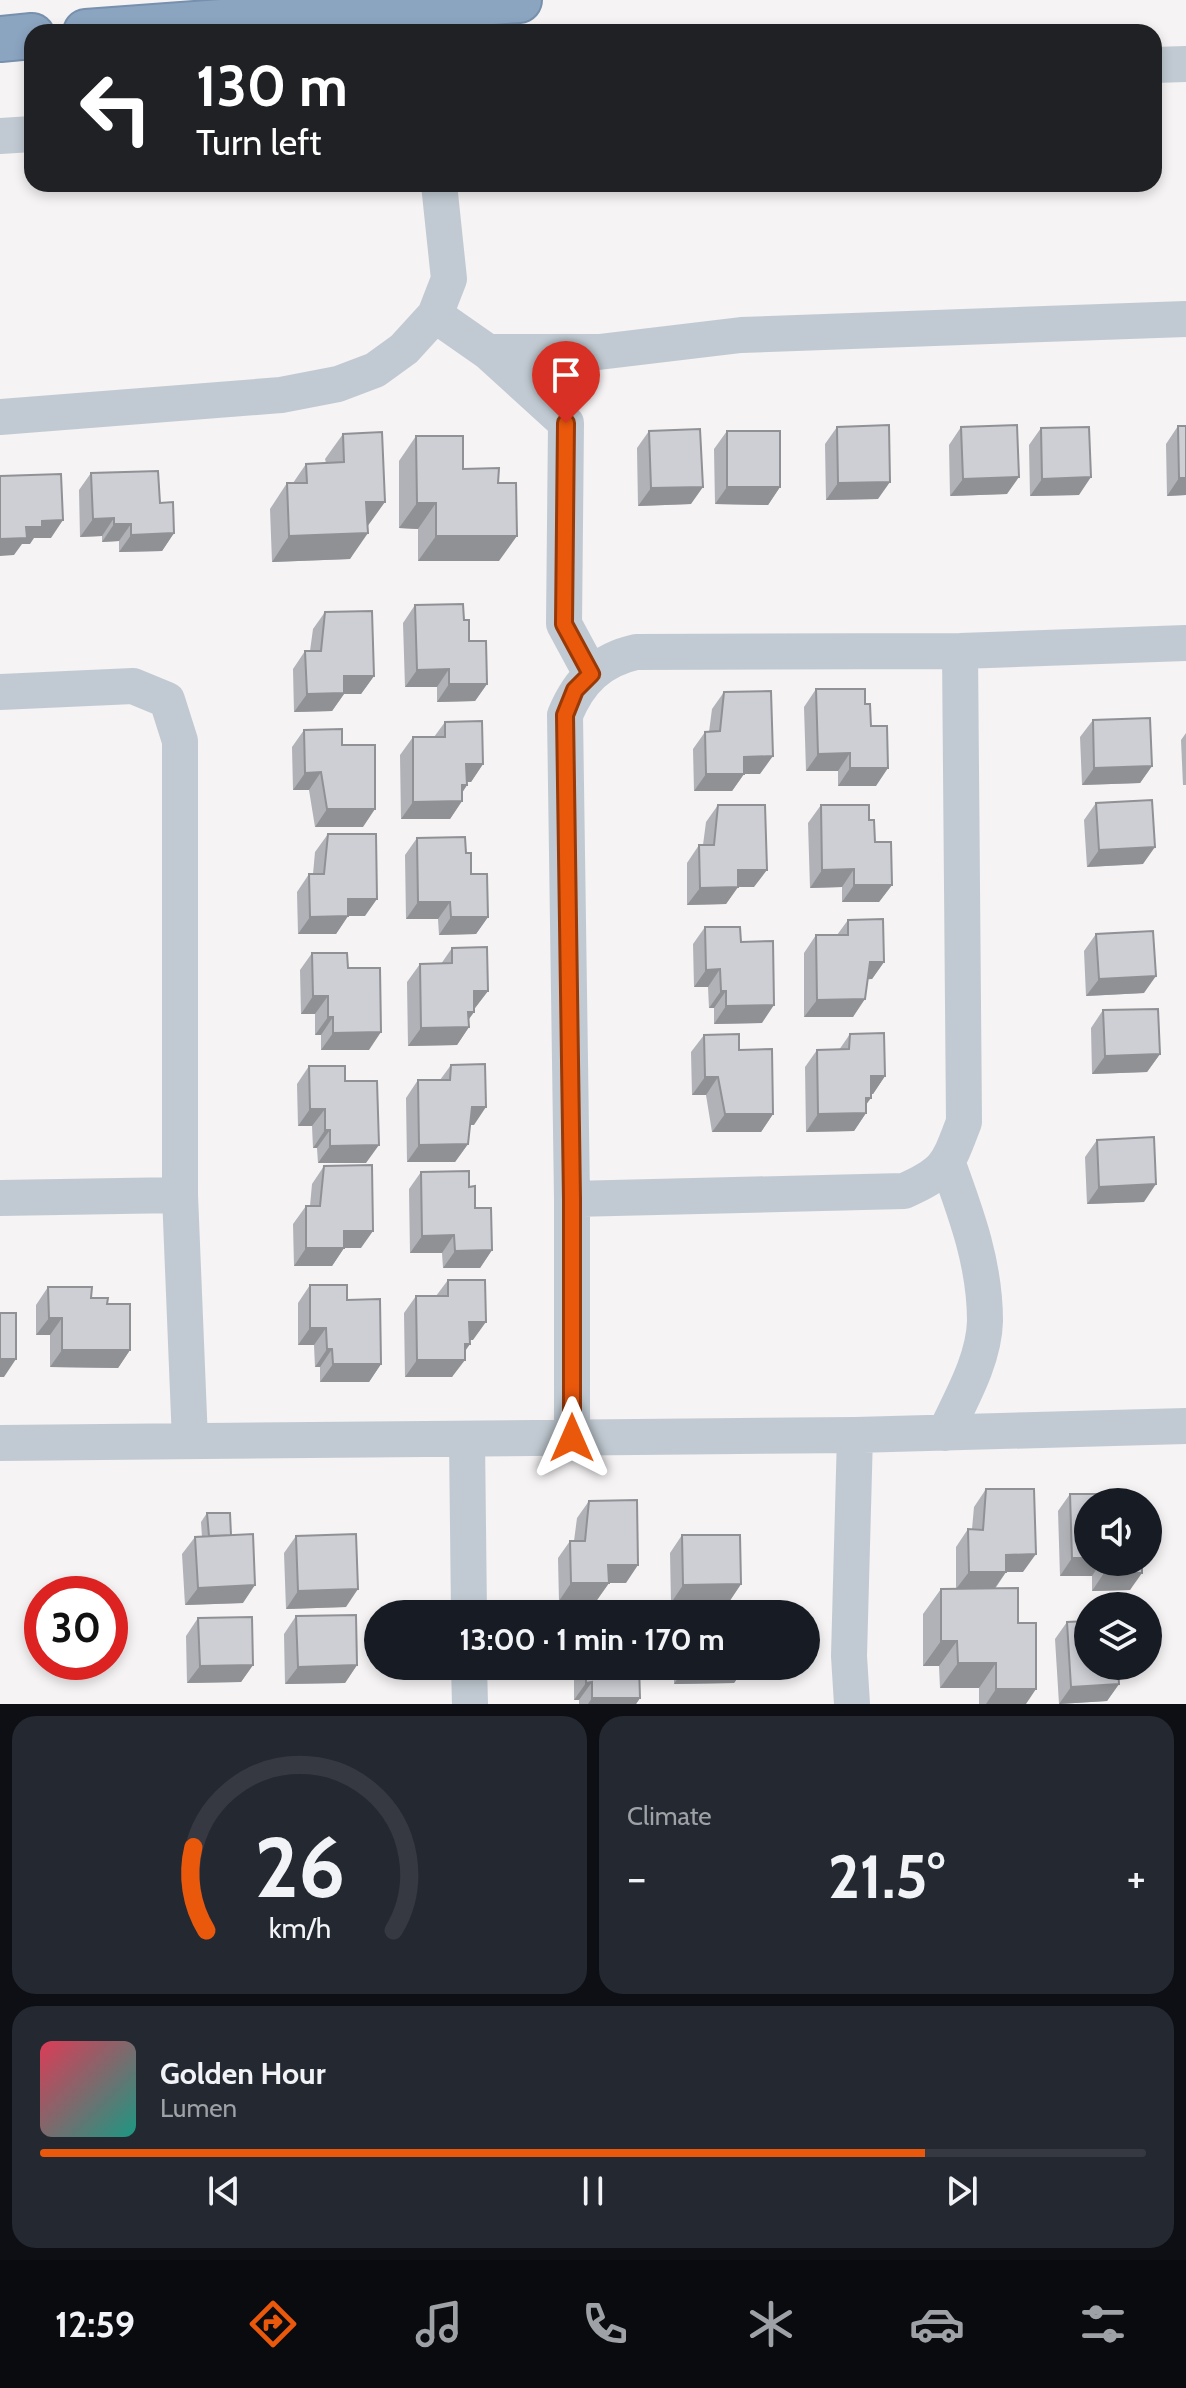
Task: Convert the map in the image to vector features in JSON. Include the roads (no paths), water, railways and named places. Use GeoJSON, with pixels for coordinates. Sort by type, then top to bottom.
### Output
{"type":"FeatureCollection","features":[{"type":"Feature","properties":{"kind":"highway"},"geometry":{"type":"LineString","coordinates":[[298,24],[430,19],[519,0]]}},
{"type":"Feature","properties":{"kind":"highway"},"geometry":{"type":"LineString","coordinates":[[0,39],[24,37]]}},
{"type":"Feature","properties":{"kind":"street"},"geometry":{"type":"LineString","coordinates":[[1162,65],[1186,64]]}},
{"type":"Feature","properties":{"kind":"street"},"geometry":{"type":"LineString","coordinates":[[0,136],[24,134]]}},
{"type":"Feature","properties":{"kind":"street"},"geometry":{"type":"LineString","coordinates":[[0,417],[281,395],[338,384],[375,370],[404,349],[435,315],[449,279],[440,192]]}},
{"type":"Feature","properties":{"kind":"street"},"geometry":{"type":"LineString","coordinates":[[435,315],[488,352],[566,423],[564,624],[591,674]]}},
{"type":"Feature","properties":{"kind":"street"},"geometry":{"type":"LineString","coordinates":[[488,352],[599,352],[741,335],[1186,319]]}},
{"type":"Feature","properties":{"kind":"street"},"geometry":{"type":"LineString","coordinates":[[572,1438],[565,715],[575,690],[612,657],[636,652],[960,651],[1186,643]]}},
{"type":"Feature","properties":{"kind":"street"},"geometry":{"type":"LineString","coordinates":[[572,1199],[904,1191],[927,1180],[948,1164],[964,1122],[960,651]]}},
{"type":"Feature","properties":{"kind":"street"},"geometry":{"type":"LineString","coordinates":[[0,692],[133,686],[167,700],[180,741],[180,1195],[190,1441]]}},
{"type":"Feature","properties":{"kind":"street"},"geometry":{"type":"LineString","coordinates":[[945,1433],[970,1381],[985,1324],[976,1239],[948,1164]]}},
{"type":"Feature","properties":{"kind":"street"},"geometry":{"type":"LineString","coordinates":[[0,1198],[180,1195]]}},
{"type":"Feature","properties":{"kind":"street"},"geometry":{"type":"LineString","coordinates":[[0,1443],[855,1435],[1186,1426]]}},
{"type":"Feature","properties":{"kind":"street"},"geometry":{"type":"LineString","coordinates":[[852,1704],[849,1656],[855,1435]]}},
{"type":"Feature","properties":{"kind":"street"},"geometry":{"type":"LineString","coordinates":[[467,1439],[469,1600]]}},
{"type":"Feature","properties":{"kind":"street"},"geometry":{"type":"LineString","coordinates":[[469,1680],[470,1704]]}}]}
